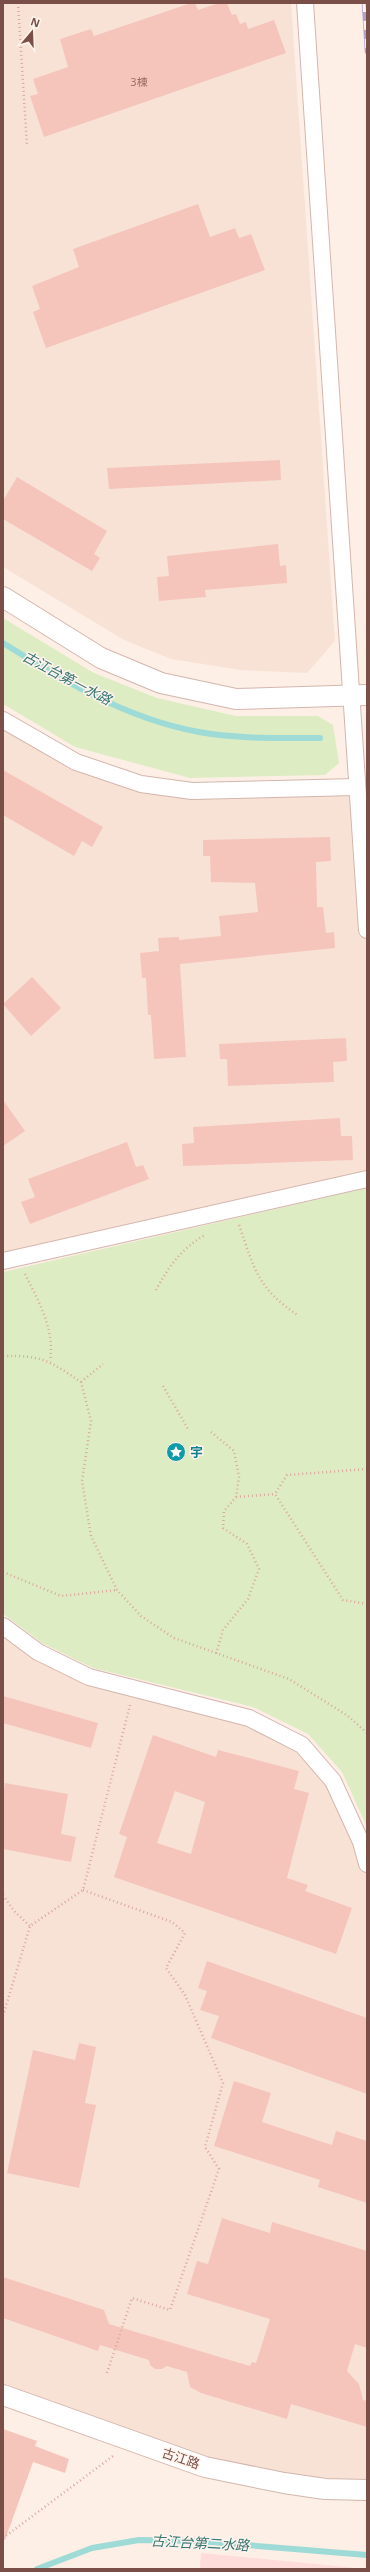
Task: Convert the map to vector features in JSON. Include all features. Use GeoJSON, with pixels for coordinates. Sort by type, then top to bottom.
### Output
{"type":"FeatureCollection","features":[{"type":"Feature","properties":{"kind":"street"},"geometry":{"type":"LineString","coordinates":[[305,3],[334,421],[359,696],[356,787],[367,930]]}},
{"type":"Feature","properties":{"kind":"street"},"geometry":{"type":"LineString","coordinates":[[3,597],[101,658],[161,683],[236,700],[359,696]]}},
{"type":"Feature","properties":{"kind":"street"},"geometry":{"type":"LineString","coordinates":[[3,720],[76,762],[141,784],[192,791],[356,787]]}},
{"type":"Feature","properties":{"kind":"street"},"geometry":{"type":"LineString","coordinates":[[5,1261],[367,1179]]}},
{"type":"Feature","properties":{"kind":"street"},"geometry":{"type":"LineString","coordinates":[[3,1626],[38,1652],[88,1677],[249,1718],[302,1745],[333,1781],[361,1842],[367,1864]]}},
{"type":"Feature","properties":{"kind":"street","name":"古江路"},"geometry":{"type":"LineString","coordinates":[[3,2395],[205,2466],[284,2483],[325,2489],[367,2490]]}},
{"type":"Feature","properties":{"kind":"path"},"geometry":{"type":"LineString","coordinates":[[18,3],[27,146]]}},
{"type":"Feature","properties":{"kind":"path"},"geometry":{"type":"LineString","coordinates":[[234,1210],[253,1266],[265,1289],[281,1304],[299,1316]]}},
{"type":"Feature","properties":{"kind":"path"},"geometry":{"type":"LineString","coordinates":[[156,1290],[175,1260],[188,1245],[207,1234]]}},
{"type":"Feature","properties":{"kind":"path"},"geometry":{"type":"LineString","coordinates":[[5,1261],[22,1267],[43,1311],[53,1345],[50,1361]]}},
{"type":"Feature","properties":{"kind":"path"},"geometry":{"type":"LineString","coordinates":[[3,1356],[27,1355],[50,1361],[81,1382],[91,1421],[82,1481],[90,1530],[117,1590],[147,1621],[174,1638],[289,1679],[348,1716],[367,1733]]}},
{"type":"Feature","properties":{"kind":"path"},"geometry":{"type":"LineString","coordinates":[[81,1382],[103,1364]]}},
{"type":"Feature","properties":{"kind":"path"},"geometry":{"type":"LineString","coordinates":[[162,1386],[188,1429]]}},
{"type":"Feature","properties":{"kind":"path"},"geometry":{"type":"LineString","coordinates":[[211,1432],[234,1451],[239,1477],[236,1497],[224,1511],[223,1528],[247,1544],[259,1569],[248,1599],[223,1630],[216,1654]]}},
{"type":"Feature","properties":{"kind":"path"},"geometry":{"type":"LineString","coordinates":[[276,1494],[286,1475],[367,1470]]}},
{"type":"Feature","properties":{"kind":"path"},"geometry":{"type":"LineString","coordinates":[[236,1497],[276,1494]]}},
{"type":"Feature","properties":{"kind":"path"},"geometry":{"type":"LineString","coordinates":[[276,1494],[343,1600],[367,1604]]}},
{"type":"Feature","properties":{"kind":"path"},"geometry":{"type":"LineString","coordinates":[[3,1572],[61,1596],[117,1590]]}},
{"type":"Feature","properties":{"kind":"path"},"geometry":{"type":"LineString","coordinates":[[3,2016],[30,1926],[84,1890],[134,1689]]}},
{"type":"Feature","properties":{"kind":"path"},"geometry":{"type":"LineString","coordinates":[[84,1890],[172,1922],[185,1934],[166,1968],[185,1995],[223,2083],[205,2147],[219,2169],[170,2310],[132,2298],[107,2373]]}},
{"type":"Feature","properties":{"kind":"path"},"geometry":{"type":"LineString","coordinates":[[3,1895],[14,1911],[30,1926]]}},
{"type":"Feature","properties":{"kind":"path"},"geometry":{"type":"LineString","coordinates":[[3,2538],[113,2456]]}},
{"type":"Feature","properties":{"kind":"shaded area"},"geometry":{"type":"Polygon","coordinates":[[[3,3],[291,3],[335,641],[307,673],[240,670],[171,659],[124,640],[3,567],[3,3]]]}},
{"type":"Feature","properties":{"kind":"shaded area"},"geometry":{"type":"Polygon","coordinates":[[[3,720],[141,784],[356,787],[367,930],[367,1179],[3,1261],[3,720]]]}},
{"type":"Feature","properties":{"kind":"shaded area"},"geometry":{"type":"Polygon","coordinates":[[[3,1626],[89,1677],[249,1718],[302,1745],[333,1781],[367,1864],[367,2490],[243,2475],[3,2394],[3,1626]]]}},
{"type":"Feature","properties":{"kind":"shaded area"},"geometry":{"type":"Polygon","coordinates":[[[201,2553],[367,2569],[200,2569],[201,2553]]]}},
{"type":"Feature","properties":{"kind":"green space"},"geometry":{"type":"Polygon","coordinates":[[[3,618],[94,673],[157,698],[236,716],[318,716],[333,725],[339,763],[325,775],[190,778],[75,747],[3,704],[3,618]]]}},
{"type":"Feature","properties":{"kind":"green space"},"geometry":{"type":"Polygon","coordinates":[[[367,1188],[367,1827],[342,1772],[308,1734],[253,1707],[93,1668],[42,1643],[3,1614],[3,1272],[367,1188]]]}},
{"type":"Feature","properties":{"kind":"building"},"geometry":{"type":"Polygon","coordinates":[[[191,3],[195,3],[198,10],[219,3],[227,3],[232,15],[236,14],[240,24],[246,22],[248,29],[274,20],[286,53],[44,137],[30,96],[38,94],[33,79],[68,67],[60,39],[91,29],[94,36],[191,3]]]}},
{"type":"Feature","properties":{"kind":"building"},"geometry":{"type":"Polygon","coordinates":[[[198,204],[210,237],[235,228],[239,238],[251,234],[265,270],[46,348],[33,312],[40,309],[32,286],[79,267],[73,249],[198,204]]]}},
{"type":"Feature","properties":{"kind":"building"},"geometry":{"type":"Polygon","coordinates":[[[280,460],[281,480],[109,489],[107,468],[280,460]]]}},
{"type":"Feature","properties":{"kind":"building"},"geometry":{"type":"Polygon","coordinates":[[[17,477],[107,531],[94,554],[100,558],[92,571],[3,519],[3,501],[17,477]]]}},
{"type":"Feature","properties":{"kind":"building"},"geometry":{"type":"Polygon","coordinates":[[[278,544],[280,566],[286,565],[287,583],[205,590],[206,597],[159,601],[157,577],[169,576],[167,556],[278,544]]]}},
{"type":"Feature","properties":{"kind":"building"},"geometry":{"type":"Polygon","coordinates":[[[3,770],[103,827],[92,847],[82,841],[74,856],[3,815],[3,770]]]}},
{"type":"Feature","properties":{"kind":"building"},"geometry":{"type":"Polygon","coordinates":[[[330,837],[331,861],[316,862],[317,907],[323,907],[326,933],[334,932],[335,948],[180,964],[186,1057],[154,1059],[151,1015],[148,1015],[146,978],[142,978],[140,953],[159,951],[158,938],[179,937],[179,940],[221,936],[219,916],[258,912],[255,883],[211,882],[210,856],[203,856],[203,840],[330,837]]]}},
{"type":"Feature","properties":{"kind":"building"},"geometry":{"type":"Polygon","coordinates":[[[32,977],[61,1008],[31,1036],[3,1004],[32,977]]]}},
{"type":"Feature","properties":{"kind":"building"},"geometry":{"type":"Polygon","coordinates":[[[346,1038],[347,1061],[333,1062],[334,1082],[228,1086],[227,1059],[220,1059],[219,1044],[346,1038]]]}},
{"type":"Feature","properties":{"kind":"building"},"geometry":{"type":"Polygon","coordinates":[[[3,1100],[25,1131],[3,1146],[3,1100]]]}},
{"type":"Feature","properties":{"kind":"building"},"geometry":{"type":"Polygon","coordinates":[[[340,1118],[341,1136],[352,1136],[353,1160],[183,1166],[182,1144],[194,1143],[193,1127],[340,1118]]]}},
{"type":"Feature","properties":{"kind":"building"},"geometry":{"type":"Polygon","coordinates":[[[127,1142],[136,1167],[143,1165],[149,1179],[30,1224],[21,1202],[35,1197],[28,1179],[127,1142]]]}},
{"type":"Feature","properties":{"kind":"building"},"geometry":{"type":"Polygon","coordinates":[[[3,1696],[98,1723],[91,1748],[3,1723],[3,1696]]]}},
{"type":"Feature","properties":{"kind":"building"},"geometry":{"type":"Polygon","coordinates":[[[153,1735],[216,1757],[218,1750],[299,1771],[294,1789],[309,1793],[287,1878],[308,1885],[305,1891],[352,1908],[336,1954],[114,1877],[127,1837],[119,1834],[153,1735]],[[175,1791],[157,1843],[191,1854],[205,1802],[175,1791]]]}},
{"type":"Feature","properties":{"kind":"building"},"geometry":{"type":"Polygon","coordinates":[[[5,1783],[68,1794],[61,1834],[76,1837],[71,1862],[3,1849],[3,1795],[5,1783]]]}},
{"type":"Feature","properties":{"kind":"building"},"geometry":{"type":"Polygon","coordinates":[[[207,1961],[367,2018],[367,2094],[211,2038],[219,2016],[200,2010],[207,1991],[198,1988],[207,1961]]]}},
{"type":"Feature","properties":{"kind":"building"},"geometry":{"type":"Polygon","coordinates":[[[79,2043],[96,2047],[85,2103],[96,2105],[79,2188],[7,2173],[33,2050],[75,2060],[79,2043]]]}},
{"type":"Feature","properties":{"kind":"building"},"geometry":{"type":"Polygon","coordinates":[[[234,2081],[271,2093],[262,2122],[332,2145],[336,2131],[367,2141],[367,2203],[318,2187],[320,2180],[214,2146],[234,2081]]]}},
{"type":"Feature","properties":{"kind":"building"},"geometry":{"type":"Polygon","coordinates":[[[222,2218],[270,2233],[272,2222],[367,2251],[367,2348],[355,2344],[347,2371],[359,2384],[363,2400],[367,2401],[367,2427],[291,2404],[287,2419],[201,2393],[190,2387],[187,2372],[167,2366],[162,2369],[155,2369],[150,2365],[149,2360],[100,2345],[98,2351],[3,2318],[3,2277],[104,2310],[109,2324],[250,2366],[252,2362],[256,2363],[270,2319],[187,2294],[197,2261],[208,2264],[222,2218]]]}},
{"type":"Feature","properties":{"kind":"building"},"geometry":{"type":"Polygon","coordinates":[[[3,2429],[37,2441],[35,2446],[69,2459],[65,2473],[33,2462],[5,2540],[3,2540],[3,2429]]]}},
{"type":"Feature","properties":{"kind":"waterway","name":"古江台第一水路"},"geometry":{"type":"LineString","coordinates":[[3,643],[49,671],[97,697],[121,708],[172,726],[199,732],[229,736],[259,738],[320,738]]}},
{"type":"Feature","properties":{"kind":"waterway","name":"古江台第二水路"},"geometry":{"type":"LineString","coordinates":[[37,2569],[92,2548],[139,2540],[197,2541],[367,2555]]}},
{"type":"Feature","properties":{"kind":"railway"},"geometry":{"type":"LineString","coordinates":[[364,3],[367,52]]}},
{"type":"Feature","properties":{"kind":"place","name":"宇"},"geometry":{"type":"Point","coordinates":[176,1452]}}]}
